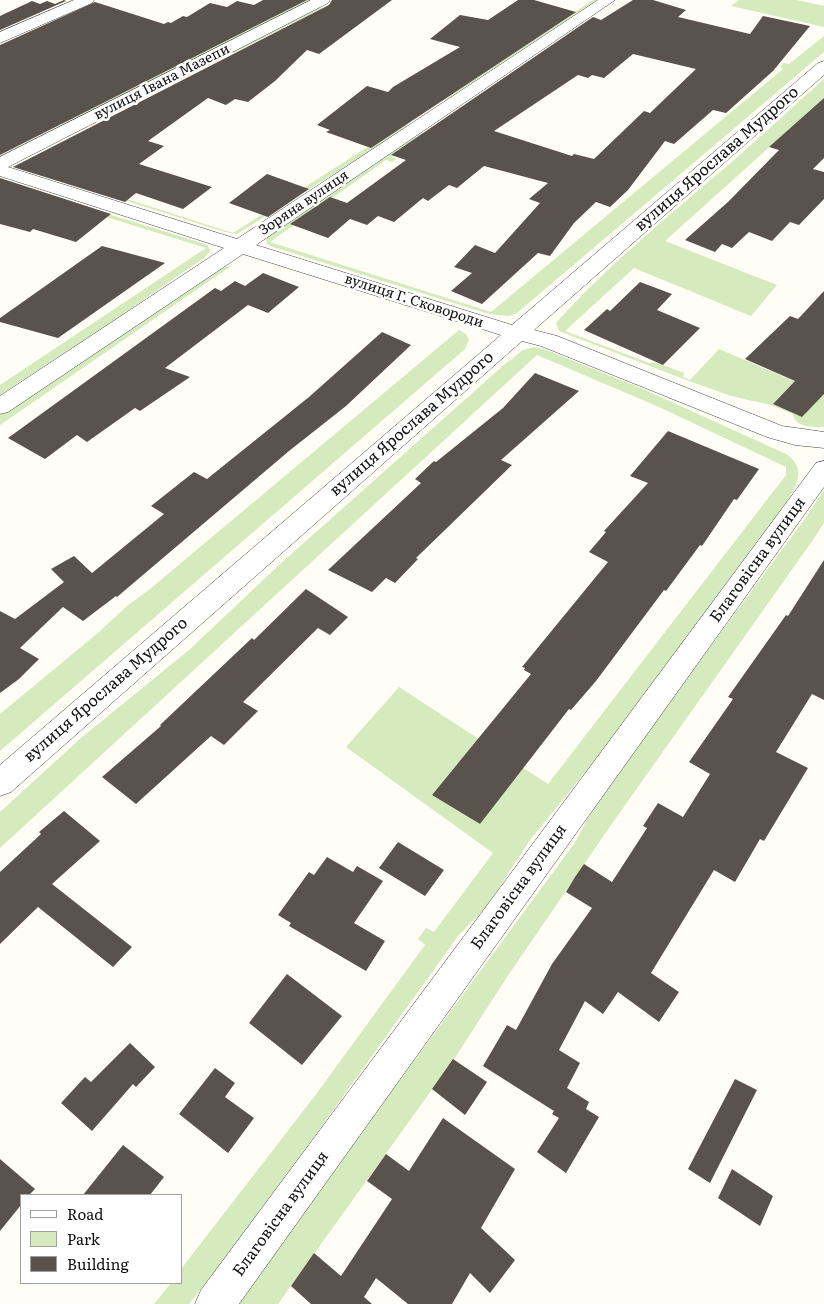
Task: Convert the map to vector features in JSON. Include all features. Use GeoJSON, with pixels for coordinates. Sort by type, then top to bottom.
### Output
{"type":"FeatureCollection","features":[{"type":"Feature","properties":{"kind":"street"},"geometry":{"type":"LineString","coordinates":[[0,38],[87,0]]}},
{"type":"Feature","properties":{"kind":"street","name":"вулиця Івана Мазепи"},"geometry":{"type":"LineString","coordinates":[[0,164],[323,0]]}},
{"type":"Feature","properties":{"kind":"street","name":"Зоряна вулиця"},"geometry":{"type":"LineString","coordinates":[[0,407],[608,0]]}},
{"type":"Feature","properties":{"kind":"street","name":"вулиця Ярослава Мудрого"},"geometry":{"type":"LineString","coordinates":[[0,783],[824,66]]}},
{"type":"Feature","properties":{"kind":"street","name":"вулиця Г. Сковороди"},"geometry":{"type":"LineString","coordinates":[[0,170],[517,333],[549,341],[775,432],[795,437],[824,440]]}},
{"type":"Feature","properties":{"kind":"street","name":"Благовісна вулиця"},"geometry":{"type":"LineString","coordinates":[[215,1304],[824,469]]}},
{"type":"Feature","properties":{"kind":"green space"},"geometry":{"type":"Polygon","coordinates":[[[304,0],[311,0],[72,122],[57,124],[304,0]]]}},
{"type":"Feature","properties":{"kind":"green space"},"geometry":{"type":"Polygon","coordinates":[[[593,0],[597,0],[447,99],[441,101],[593,0]]]}},
{"type":"Feature","properties":{"kind":"green space"},"geometry":{"type":"Polygon","coordinates":[[[739,0],[796,0],[824,6],[824,27],[731,6],[739,0]]]}},
{"type":"Feature","properties":{"kind":"green space"},"geometry":{"type":"Polygon","coordinates":[[[319,7],[323,8],[179,81],[178,79],[319,7]]]}},
{"type":"Feature","properties":{"kind":"green space"},"geometry":{"type":"Polygon","coordinates":[[[824,36],[824,52],[517,313],[509,316],[489,314],[267,244],[266,238],[419,134],[423,134],[391,156],[396,159],[392,162],[386,160],[270,242],[491,312],[783,69],[780,67],[784,63],[789,64],[824,36]]]}},
{"type":"Feature","properties":{"kind":"green space"},"geometry":{"type":"Polygon","coordinates":[[[824,79],[824,98],[665,241],[777,285],[751,316],[634,268],[565,331],[649,363],[658,363],[684,373],[683,377],[690,380],[719,349],[824,394],[824,427],[810,427],[801,424],[794,419],[793,414],[771,405],[731,396],[559,331],[556,323],[597,280],[641,239],[733,161],[824,79]],[[790,386],[773,404],[803,416],[819,398],[790,386]]]}},
{"type":"Feature","properties":{"kind":"green space"},"geometry":{"type":"Polygon","coordinates":[[[413,118],[388,140],[237,234],[225,232],[16,166],[18,164],[233,233],[413,118]]]}},
{"type":"Feature","properties":{"kind":"green space"},"geometry":{"type":"Polygon","coordinates":[[[0,181],[208,245],[210,251],[205,257],[116,319],[0,395],[0,385],[206,248],[0,184],[0,181]]]}},
{"type":"Feature","properties":{"kind":"green space"},"geometry":{"type":"Polygon","coordinates":[[[231,266],[0,425],[0,415],[214,270],[231,266]]]}},
{"type":"Feature","properties":{"kind":"green space"},"geometry":{"type":"Polygon","coordinates":[[[459,330],[466,334],[469,340],[465,349],[0,751],[0,714],[459,330]]]}},
{"type":"Feature","properties":{"kind":"green space"},"geometry":{"type":"Polygon","coordinates":[[[535,347],[643,389],[786,454],[797,466],[798,478],[796,485],[785,505],[596,759],[530,840],[487,906],[458,936],[235,1247],[189,1304],[154,1304],[170,1284],[182,1284],[182,1268],[314,1097],[425,945],[418,939],[426,928],[434,932],[493,853],[346,747],[399,687],[548,784],[786,475],[786,467],[659,407],[537,355],[0,848],[0,812],[81,738],[189,650],[279,565],[523,350],[535,347]],[[457,764],[432,795],[480,824],[498,800],[471,772],[457,764]]]}},
{"type":"Feature","properties":{"kind":"green space"},"geometry":{"type":"Polygon","coordinates":[[[824,490],[824,523],[810,544],[611,825],[509,974],[456,1056],[278,1304],[237,1304],[574,844],[600,796],[804,520],[824,490]]]}},
{"type":"Feature","properties":{"kind":"building"},"geometry":{"type":"Polygon","coordinates":[[[263,0],[307,0],[0,155],[0,45],[95,2],[164,24],[171,23],[183,16],[187,17],[210,3],[227,7],[237,1],[254,5],[263,0]]]}},
{"type":"Feature","properties":{"kind":"building"},"geometry":{"type":"Polygon","coordinates":[[[332,0],[392,0],[319,54],[307,50],[275,81],[248,102],[235,99],[226,105],[208,98],[148,141],[164,146],[139,164],[212,187],[183,209],[136,193],[125,202],[13,167],[329,5],[332,0]]]}},
{"type":"Feature","properties":{"kind":"building"},"geometry":{"type":"Polygon","coordinates":[[[518,0],[534,0],[576,12],[371,148],[326,132],[330,130],[317,125],[367,86],[388,92],[393,87],[460,47],[430,39],[460,15],[488,20],[518,0]]]}},
{"type":"Feature","properties":{"kind":"building"},"geometry":{"type":"Polygon","coordinates":[[[633,0],[653,0],[686,10],[678,17],[750,34],[763,16],[810,26],[773,71],[726,113],[713,110],[674,144],[665,141],[628,190],[610,207],[596,202],[574,223],[550,256],[538,253],[482,304],[451,291],[472,273],[454,267],[475,245],[495,253],[540,203],[529,199],[548,183],[484,166],[457,188],[449,185],[428,201],[423,198],[394,222],[378,216],[367,225],[350,219],[328,238],[290,224],[330,197],[347,203],[406,160],[391,155],[593,17],[601,20],[633,0]],[[633,54],[604,78],[592,75],[588,78],[578,75],[494,131],[572,156],[574,154],[594,159],[644,111],[650,113],[696,69],[633,54]]]}},
{"type":"Feature","properties":{"kind":"building"},"geometry":{"type":"Polygon","coordinates":[[[32,1],[40,4],[47,1],[55,4],[66,1],[0,30],[0,16],[32,1]]]}},
{"type":"Feature","properties":{"kind":"building"},"geometry":{"type":"Polygon","coordinates":[[[824,98],[824,158],[813,169],[824,172],[824,199],[799,225],[790,222],[772,241],[749,232],[732,248],[722,244],[715,252],[685,240],[728,202],[779,150],[769,147],[824,98]]]}},
{"type":"Feature","properties":{"kind":"building"},"geometry":{"type":"Polygon","coordinates":[[[267,174],[309,189],[268,217],[229,203],[267,174]]]}},
{"type":"Feature","properties":{"kind":"building"},"geometry":{"type":"Polygon","coordinates":[[[0,178],[111,214],[76,242],[33,229],[30,232],[0,224],[0,178]]]}},
{"type":"Feature","properties":{"kind":"building"},"geometry":{"type":"Polygon","coordinates":[[[102,246],[165,263],[58,338],[0,322],[0,318],[102,246]]]}},
{"type":"Feature","properties":{"kind":"building"},"geometry":{"type":"Polygon","coordinates":[[[263,273],[299,287],[268,313],[248,305],[165,368],[190,377],[140,411],[135,408],[87,442],[77,435],[45,459],[8,438],[215,288],[221,291],[235,281],[245,286],[263,273]]]}},
{"type":"Feature","properties":{"kind":"building"},"geometry":{"type":"Polygon","coordinates":[[[640,282],[672,294],[657,310],[700,328],[663,365],[584,330],[607,309],[610,311],[640,282]]]}},
{"type":"Feature","properties":{"kind":"building"},"geometry":{"type":"Polygon","coordinates":[[[824,291],[824,394],[802,417],[773,404],[795,381],[745,359],[790,316],[798,319],[824,291]]]}},
{"type":"Feature","properties":{"kind":"building"},"geometry":{"type":"Polygon","coordinates":[[[382,332],[411,345],[346,406],[289,451],[117,597],[83,621],[63,607],[20,648],[39,659],[19,679],[0,693],[0,611],[15,619],[64,582],[51,569],[74,556],[92,573],[164,514],[151,506],[194,472],[207,479],[309,397],[382,332]]]}},
{"type":"Feature","properties":{"kind":"building"},"geometry":{"type":"Polygon","coordinates":[[[535,373],[579,391],[501,460],[512,465],[416,558],[418,559],[395,583],[386,578],[372,592],[328,570],[421,483],[415,479],[434,461],[436,462],[503,408],[535,373]]]}},
{"type":"Feature","properties":{"kind":"building"},"geometry":{"type":"Polygon","coordinates":[[[668,431],[759,469],[737,500],[734,499],[702,546],[700,545],[666,591],[664,590],[596,681],[571,710],[569,709],[480,824],[432,795],[531,674],[522,667],[608,562],[589,552],[606,532],[604,531],[648,483],[630,476],[668,431]]]}},
{"type":"Feature","properties":{"kind":"building"},"geometry":{"type":"Polygon","coordinates":[[[824,560],[824,700],[812,694],[776,752],[808,768],[764,841],[760,839],[735,882],[714,870],[651,973],[679,992],[659,1022],[618,992],[603,1014],[585,1001],[559,1050],[580,1063],[567,1088],[589,1102],[586,1109],[599,1117],[566,1173],[537,1152],[559,1118],[552,1114],[554,1111],[483,1066],[507,1025],[516,1030],[552,964],[592,908],[566,892],[575,877],[584,864],[612,882],[647,828],[643,826],[658,803],[683,817],[710,774],[689,762],[733,699],[728,697],[786,615],[788,616],[824,560]]]}},
{"type":"Feature","properties":{"kind":"building"},"geometry":{"type":"Polygon","coordinates":[[[306,589],[348,617],[330,635],[318,628],[243,702],[258,711],[224,745],[211,736],[136,804],[102,777],[161,726],[306,589]]]}},
{"type":"Feature","properties":{"kind":"building"},"geometry":{"type":"Polygon","coordinates":[[[64,811],[100,841],[52,884],[132,947],[113,967],[38,907],[0,944],[0,872],[41,834],[39,832],[64,811]]]}},
{"type":"Feature","properties":{"kind":"building"},"geometry":{"type":"Polygon","coordinates":[[[398,842],[444,870],[425,896],[379,868],[398,842]]]}},
{"type":"Feature","properties":{"kind":"building"},"geometry":{"type":"Polygon","coordinates":[[[327,857],[353,872],[357,866],[383,881],[354,923],[385,941],[366,971],[289,926],[291,923],[278,915],[309,872],[314,875],[327,857]]]}},
{"type":"Feature","properties":{"kind":"building"},"geometry":{"type":"Polygon","coordinates":[[[287,974],[342,1016],[302,1065],[249,1023],[287,974]]]}},
{"type":"Feature","properties":{"kind":"building"},"geometry":{"type":"Polygon","coordinates":[[[130,1043],[155,1067],[136,1087],[133,1084],[92,1131],[61,1103],[85,1077],[91,1082],[130,1043]]]}},
{"type":"Feature","properties":{"kind":"building"},"geometry":{"type":"Polygon","coordinates":[[[453,1059],[487,1082],[465,1115],[432,1089],[453,1059]]]}},
{"type":"Feature","properties":{"kind":"building"},"geometry":{"type":"Polygon","coordinates":[[[215,1068],[235,1083],[225,1097],[254,1118],[228,1153],[179,1114],[215,1068]]]}},
{"type":"Feature","properties":{"kind":"building"},"geometry":{"type":"Polygon","coordinates":[[[735,1079],[757,1090],[710,1183],[688,1169],[735,1079]]]}},
{"type":"Feature","properties":{"kind":"building"},"geometry":{"type":"Polygon","coordinates":[[[443,1118],[515,1169],[481,1228],[515,1260],[490,1293],[470,1273],[452,1304],[408,1304],[376,1278],[364,1297],[372,1304],[311,1304],[291,1286],[314,1253],[341,1276],[392,1199],[367,1181],[386,1154],[409,1171],[443,1118]]]}},
{"type":"Feature","properties":{"kind":"building"},"geometry":{"type":"Polygon","coordinates":[[[123,1145],[164,1177],[151,1194],[84,1194],[123,1145]]]}},
{"type":"Feature","properties":{"kind":"building"},"geometry":{"type":"Polygon","coordinates":[[[0,1159],[35,1189],[30,1194],[20,1194],[20,1206],[0,1231],[0,1159]]]}},
{"type":"Feature","properties":{"kind":"building"},"geometry":{"type":"Polygon","coordinates":[[[732,1169],[773,1196],[760,1226],[718,1198],[732,1169]]]}}]}
